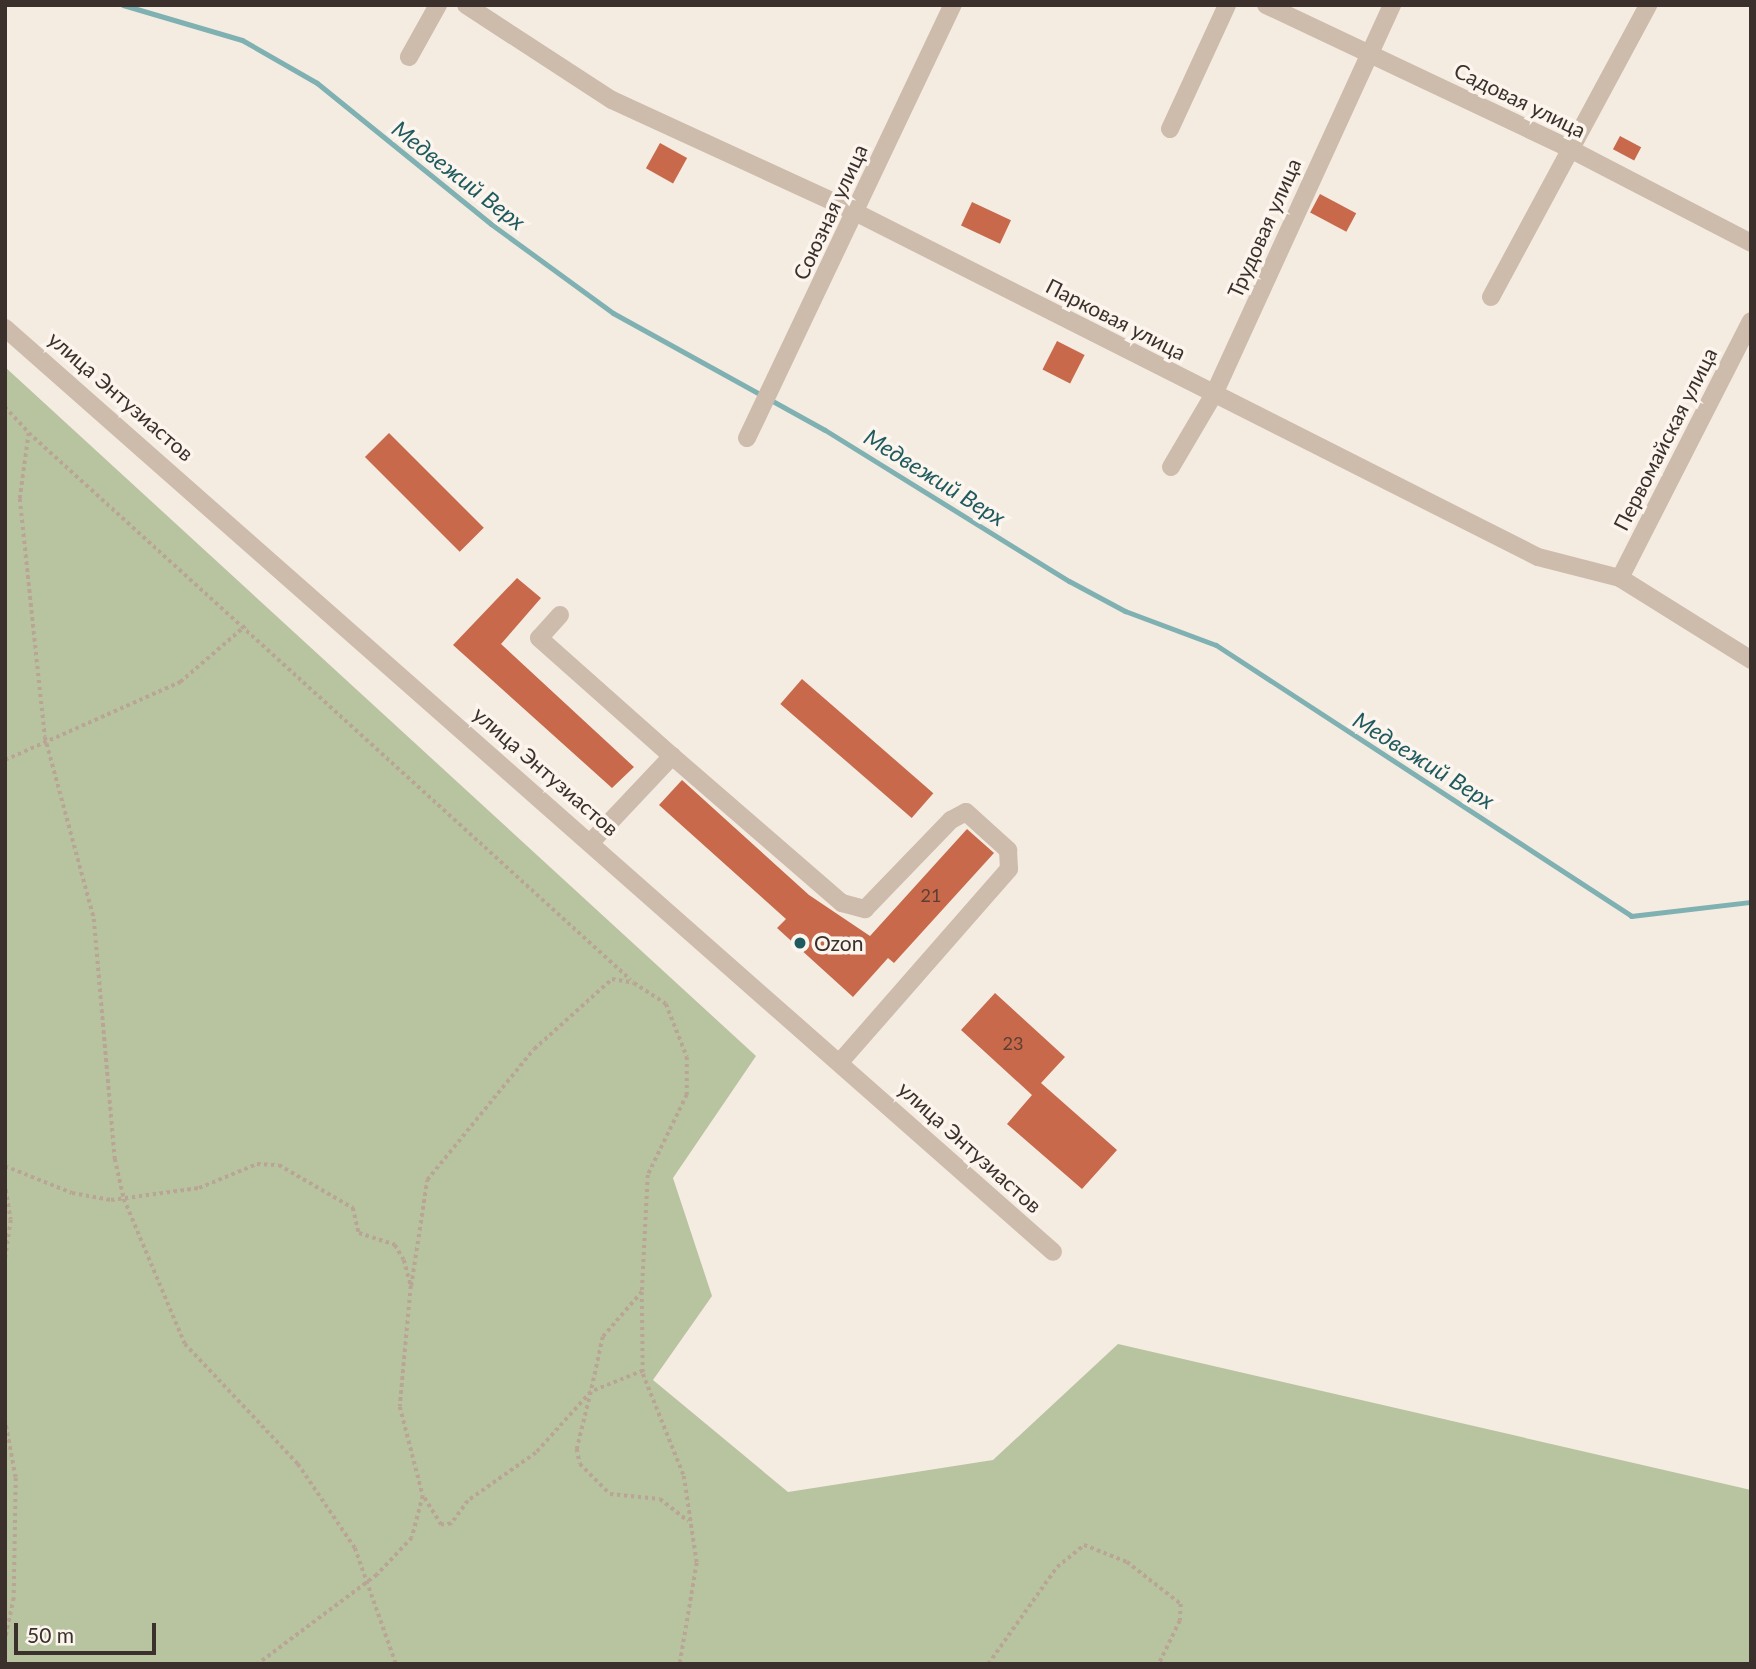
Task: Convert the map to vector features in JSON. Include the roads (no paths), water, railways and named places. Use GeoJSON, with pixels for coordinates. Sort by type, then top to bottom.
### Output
{"type":"FeatureCollection","features":[{"type":"Feature","properties":{"kind":"street"},"geometry":{"type":"LineString","coordinates":[[409,57],[423,21],[438,5]]}},
{"type":"Feature","properties":{"kind":"street","name":"Парковая улица"},"geometry":{"type":"LineString","coordinates":[[466,5],[612,100],[855,212],[1538,557],[1620,578],[1751,660]]}},
{"type":"Feature","properties":{"kind":"street","name":"Союзная улица"},"geometry":{"type":"LineString","coordinates":[[747,438],[953,5]]}},
{"type":"Feature","properties":{"kind":"street"},"geometry":{"type":"LineString","coordinates":[[1170,129],[1227,5]]}},
{"type":"Feature","properties":{"kind":"street","name":"Садовая улица"},"geometry":{"type":"LineString","coordinates":[[1266,5],[1570,149],[1751,243]]}},
{"type":"Feature","properties":{"kind":"street","name":"Трудовая улица"},"geometry":{"type":"LineString","coordinates":[[1171,467],[1214,394],[1392,5]]}},
{"type":"Feature","properties":{"kind":"street"},"geometry":{"type":"LineString","coordinates":[[1491,297],[1648,5]]}},
{"type":"Feature","properties":{"kind":"street","name":"Первомайская улица"},"geometry":{"type":"LineString","coordinates":[[1620,578],[1751,321]]}},
{"type":"Feature","properties":{"kind":"street","name":"улица Энтузиастов"},"geometry":{"type":"LineString","coordinates":[[5,328],[592,841],[1053,1252]]}},
{"type":"Feature","properties":{"kind":"street"},"geometry":{"type":"LineString","coordinates":[[560,615],[539,638],[842,903],[865,909],[951,820],[966,812],[1008,849],[1009,869],[840,1062]]}},
{"type":"Feature","properties":{"kind":"street"},"geometry":{"type":"LineString","coordinates":[[592,841],[672,756]]}},
{"type":"Feature","properties":{"kind":"waterway","name":"Медвежий Верх"},"geometry":{"type":"LineString","coordinates":[[123,5],[242,40],[317,83],[491,224],[613,313],[825,430],[1069,581],[1125,611],[1216,645],[1631,916],[1751,902]]}},
{"type":"Feature","properties":{"kind":"place","name":"Ozon"},"geometry":{"type":"Point","coordinates":[800,943]}}]}
